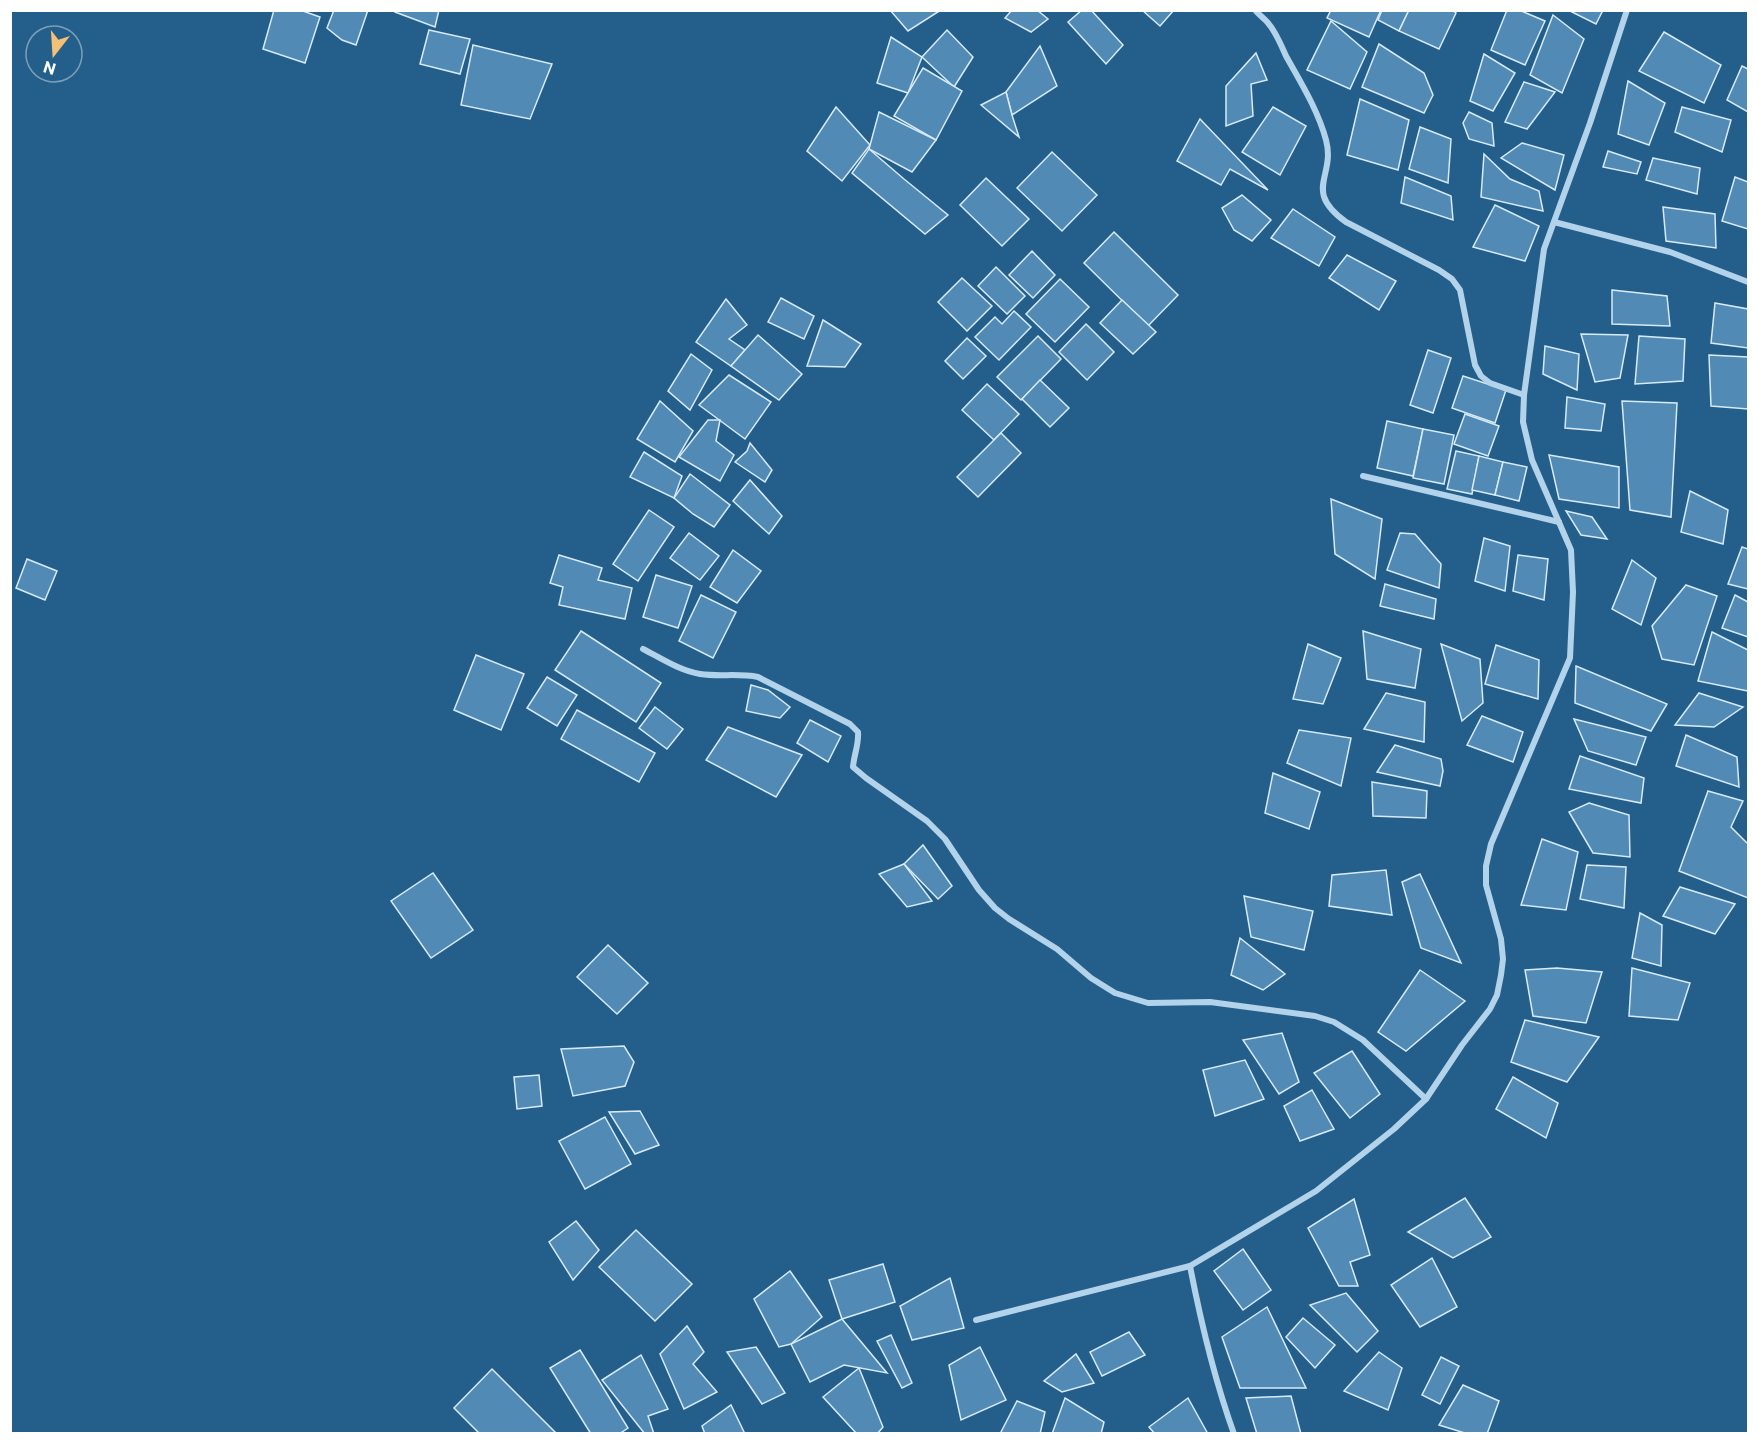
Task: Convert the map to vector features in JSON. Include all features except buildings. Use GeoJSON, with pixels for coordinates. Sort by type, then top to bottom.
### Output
{"type":"FeatureCollection","features":[{"type":"Feature","properties":{"kind":"street"},"geometry":{"type":"LineString","coordinates":[[1255,10],[1269,24],[1322,124],[1327,144],[1327,160],[1322,184],[1325,202],[1333,213],[1346,222],[1452,279],[1460,290],[1475,365],[1481,376],[1490,383],[1524,395]]}},
{"type":"Feature","properties":{"kind":"street"},"geometry":{"type":"LineString","coordinates":[[976,1320],[1190,1266],[1316,1191],[1394,1129],[1426,1099],[1462,1045],[1490,1009],[1497,995],[1501,975],[1501,939],[1486,885],[1486,866],[1491,844],[1506,806],[1570,658],[1573,592],[1571,549],[1532,460],[1523,422],[1524,395],[1544,249],[1590,123],[1627,10]]}},
{"type":"Feature","properties":{"kind":"street"},"geometry":{"type":"LineString","coordinates":[[1554,222],[1670,252],[1749,282]]}},
{"type":"Feature","properties":{"kind":"street"},"geometry":{"type":"LineString","coordinates":[[1363,476],[1559,522]]}},
{"type":"Feature","properties":{"kind":"street"},"geometry":{"type":"LineString","coordinates":[[643,649],[686,670],[700,674],[742,674],[758,677],[850,724],[858,732],[859,743],[854,755],[853,766],[866,778],[927,821],[945,839],[979,890],[995,909],[1057,949],[1090,978],[1115,993],[1148,1003],[1210,1002],[1324,1019],[1347,1029],[1363,1040],[1426,1099]]}},
{"type":"Feature","properties":{"kind":"street"},"geometry":{"type":"LineString","coordinates":[[1190,1266],[1216,1385],[1234,1434]]}}]}
